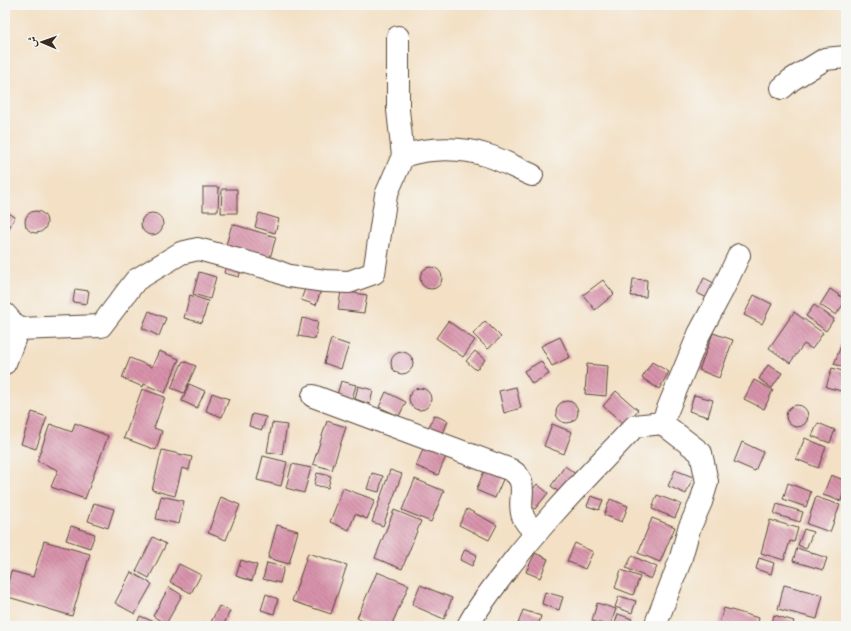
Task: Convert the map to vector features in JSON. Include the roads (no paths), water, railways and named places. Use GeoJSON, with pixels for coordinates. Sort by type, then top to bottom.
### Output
{"type":"FeatureCollection","features":[{"type":"Feature","properties":{"kind":"street"},"geometry":{"type":"LineString","coordinates":[[5,363],[12,321],[101,326],[136,280],[181,253],[198,249],[268,268],[289,276],[325,281],[348,282],[374,273],[386,195],[403,156],[398,110],[398,37]]}},
{"type":"Feature","properties":{"kind":"street"},"geometry":{"type":"LineString","coordinates":[[782,88],[791,80],[825,60],[846,58]]}},
{"type":"Feature","properties":{"kind":"street"},"geometry":{"type":"LineString","coordinates":[[403,156],[416,151],[437,149],[460,151],[487,156],[532,175]]}},
{"type":"Feature","properties":{"kind":"street"},"geometry":{"type":"LineString","coordinates":[[662,423],[699,334],[739,255]]}},
{"type":"Feature","properties":{"kind":"street"},"geometry":{"type":"LineString","coordinates":[[313,396],[511,470],[522,479],[523,487],[520,496],[521,515],[528,526],[537,532]]}},
{"type":"Feature","properties":{"kind":"street"},"geometry":{"type":"LineString","coordinates":[[468,626],[475,612],[537,532],[634,426],[662,423],[701,453],[707,482],[701,502],[689,529],[680,561],[655,626]]}}]}
